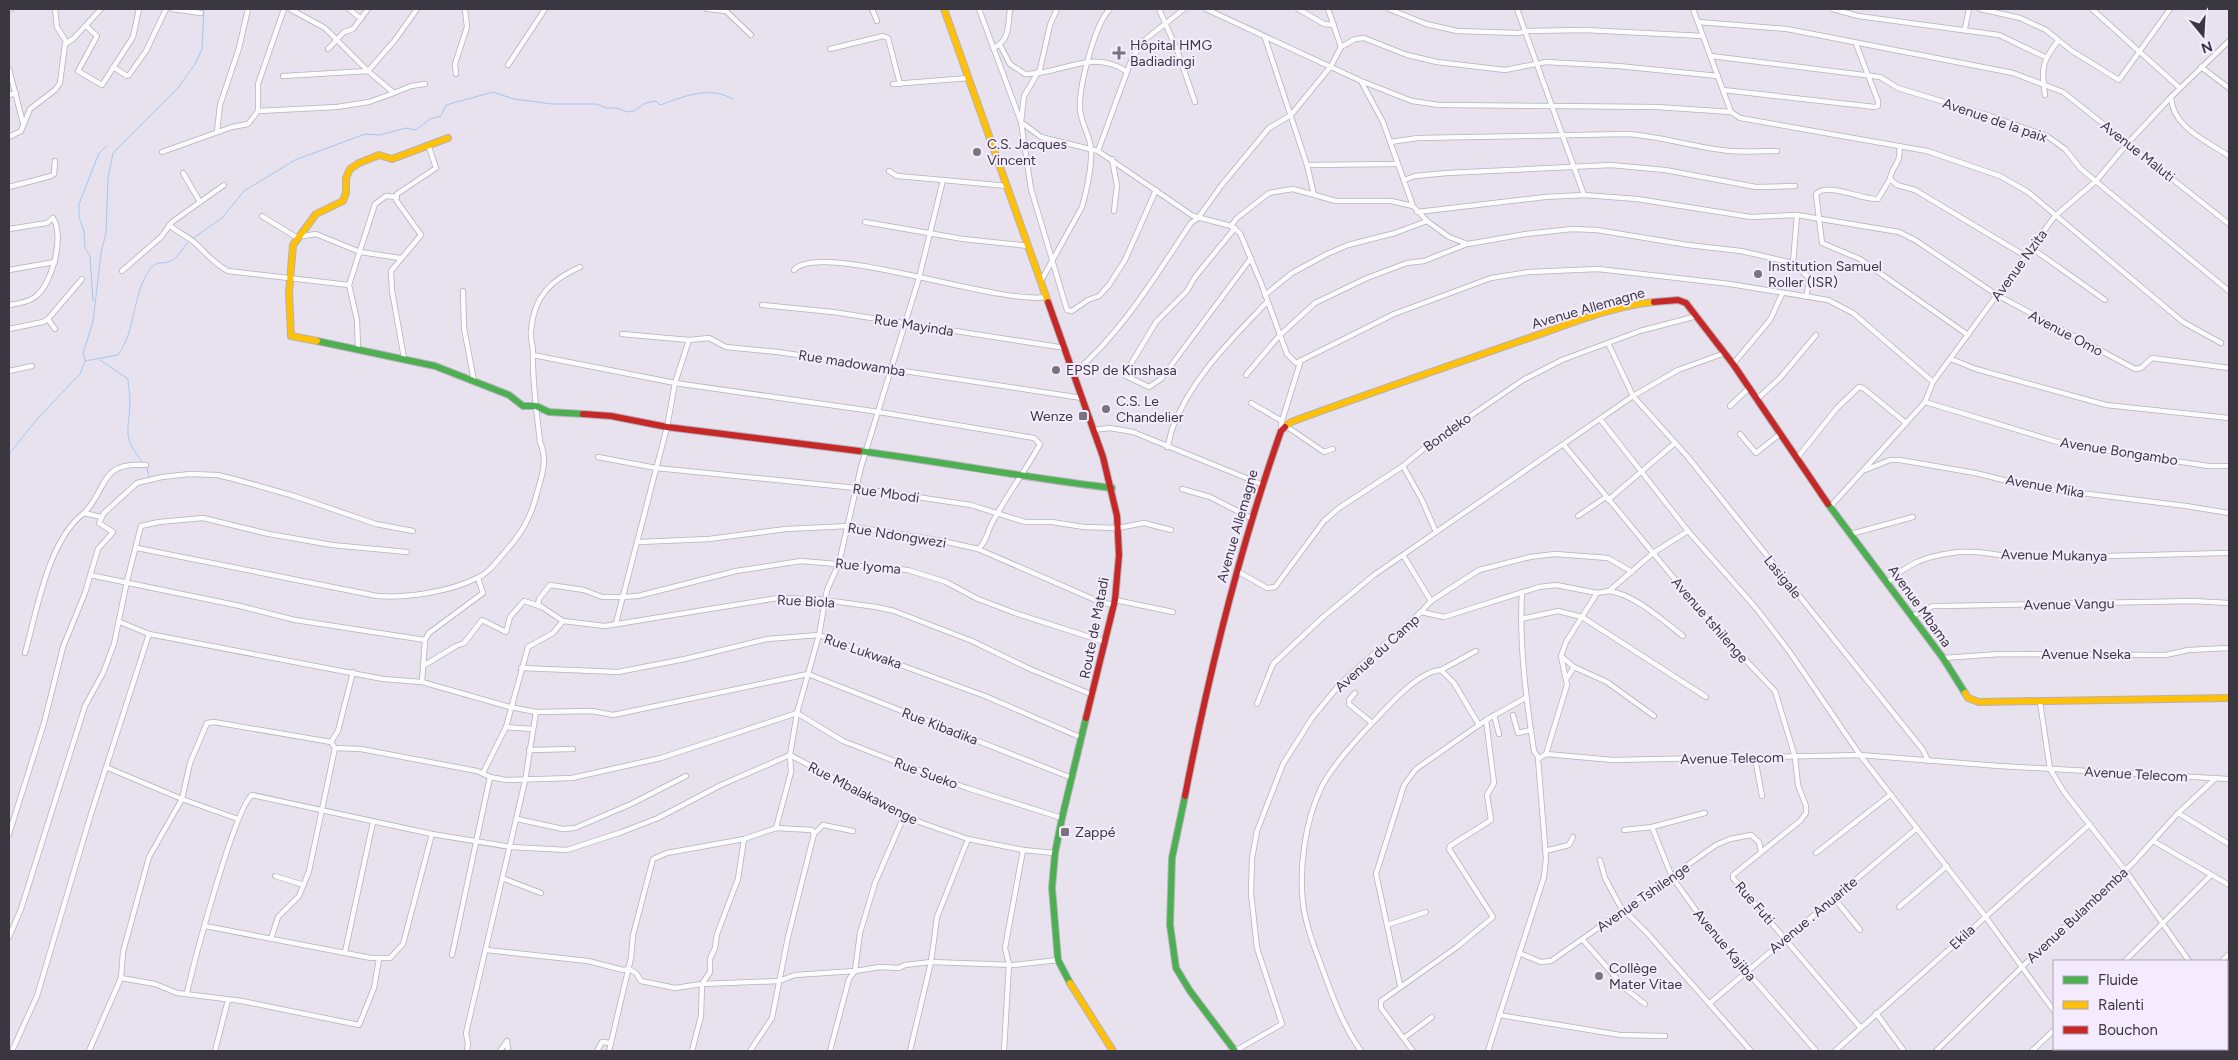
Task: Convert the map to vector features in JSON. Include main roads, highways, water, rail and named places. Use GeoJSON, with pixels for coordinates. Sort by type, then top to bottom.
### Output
{"type":"FeatureCollection","features":[{"type":"Feature","properties":{"kind":"main road","name":"Route de Matadi"},"geometry":{"type":"LineString","coordinates":[[944,9],[1083,398],[1112,488],[1118,528],[1119,555],[1115,602],[1062,818],[1055,853],[1052,888],[1058,960],[1083,1007],[1113,1051]]}},
{"type":"Feature","properties":{"kind":"main road"},"geometry":{"type":"LineString","coordinates":[[448,138],[429,147],[392,159],[379,155],[350,169],[347,174],[345,197],[334,206],[319,212],[307,224],[303,233],[296,237],[292,247],[289,277],[290,336],[404,358],[435,366],[508,396],[523,406],[536,406],[549,412],[611,416],[667,427],[981,467],[1019,476],[1112,488]]}},
{"type":"Feature","properties":{"kind":"main road","name":"Avenue Allemagne"},"geometry":{"type":"LineString","coordinates":[[1235,1051],[1179,974],[1171,942],[1172,858],[1207,684],[1236,571],[1261,484],[1283,426],[1364,395],[1527,338],[1642,303],[1678,300],[1686,303],[1698,316]]}},
{"type":"Feature","properties":{"kind":"main road","name":"Avenue Mbama"},"geometry":{"type":"LineString","coordinates":[[1698,316],[1733,364],[1830,508],[1943,658],[1968,698],[1972,701],[2040,702],[2098,699],[2229,698]]}},
{"type":"Feature","properties":{"kind":"waterway"},"geometry":{"type":"LineString","coordinates":[[85,360],[83,353],[93,322],[101,253],[106,233],[108,178],[113,153],[178,88],[195,64],[202,49],[204,9]]}},
{"type":"Feature","properties":{"kind":"waterway"},"geometry":{"type":"LineString","coordinates":[[192,239],[222,218],[244,191],[295,160],[365,134],[380,135],[406,128],[416,130],[430,119],[441,116],[446,105],[493,92],[514,99],[552,104],[597,104],[606,108],[617,108],[627,112],[634,111],[645,103],[656,101],[660,105],[696,94],[715,93],[733,99]]}},
{"type":"Feature","properties":{"kind":"waterway"},"geometry":{"type":"LineString","coordinates":[[93,301],[90,256],[85,248],[84,231],[79,217],[79,204],[99,153],[107,146]]}},
{"type":"Feature","properties":{"kind":"waterway"},"geometry":{"type":"LineString","coordinates":[[85,361],[118,355],[128,335],[139,292],[148,272],[156,264],[173,260],[189,241]]}},
{"type":"Feature","properties":{"kind":"waterway"},"geometry":{"type":"LineString","coordinates":[[100,360],[128,379],[130,399],[129,439],[143,463]]}},
{"type":"Feature","properties":{"kind":"waterway"},"geometry":{"type":"LineString","coordinates":[[9,454],[38,418],[80,374],[85,361]]}},
{"type":"Feature","properties":{"kind":"waterway"},"geometry":{"type":"LineString","coordinates":[[146,466],[150,479]]}},
{"type":"Feature","properties":{"kind":"place","name":"Hôpital HMG Badiadingi"},"geometry":{"type":"Point","coordinates":[1119,53]}},
{"type":"Feature","properties":{"kind":"place","name":"C.S. Jacques Vincent"},"geometry":{"type":"Point","coordinates":[977,152]}},
{"type":"Feature","properties":{"kind":"place","name":"Institution Samuel Roller (ISR)"},"geometry":{"type":"Point","coordinates":[1758,274]}},
{"type":"Feature","properties":{"kind":"place","name":"EPSP de Kinshasa"},"geometry":{"type":"Point","coordinates":[1056,370]}},
{"type":"Feature","properties":{"kind":"place","name":"C.S. Le Chandelier"},"geometry":{"type":"Point","coordinates":[1106,409]}},
{"type":"Feature","properties":{"kind":"place","name":"Wenze"},"geometry":{"type":"Point","coordinates":[1083,416]}},
{"type":"Feature","properties":{"kind":"place","name":"Zappé"},"geometry":{"type":"Point","coordinates":[1065,832]}},
{"type":"Feature","properties":{"kind":"place","name":"Collège Mater Vitae"},"geometry":{"type":"Point","coordinates":[1599,976]}}]}
